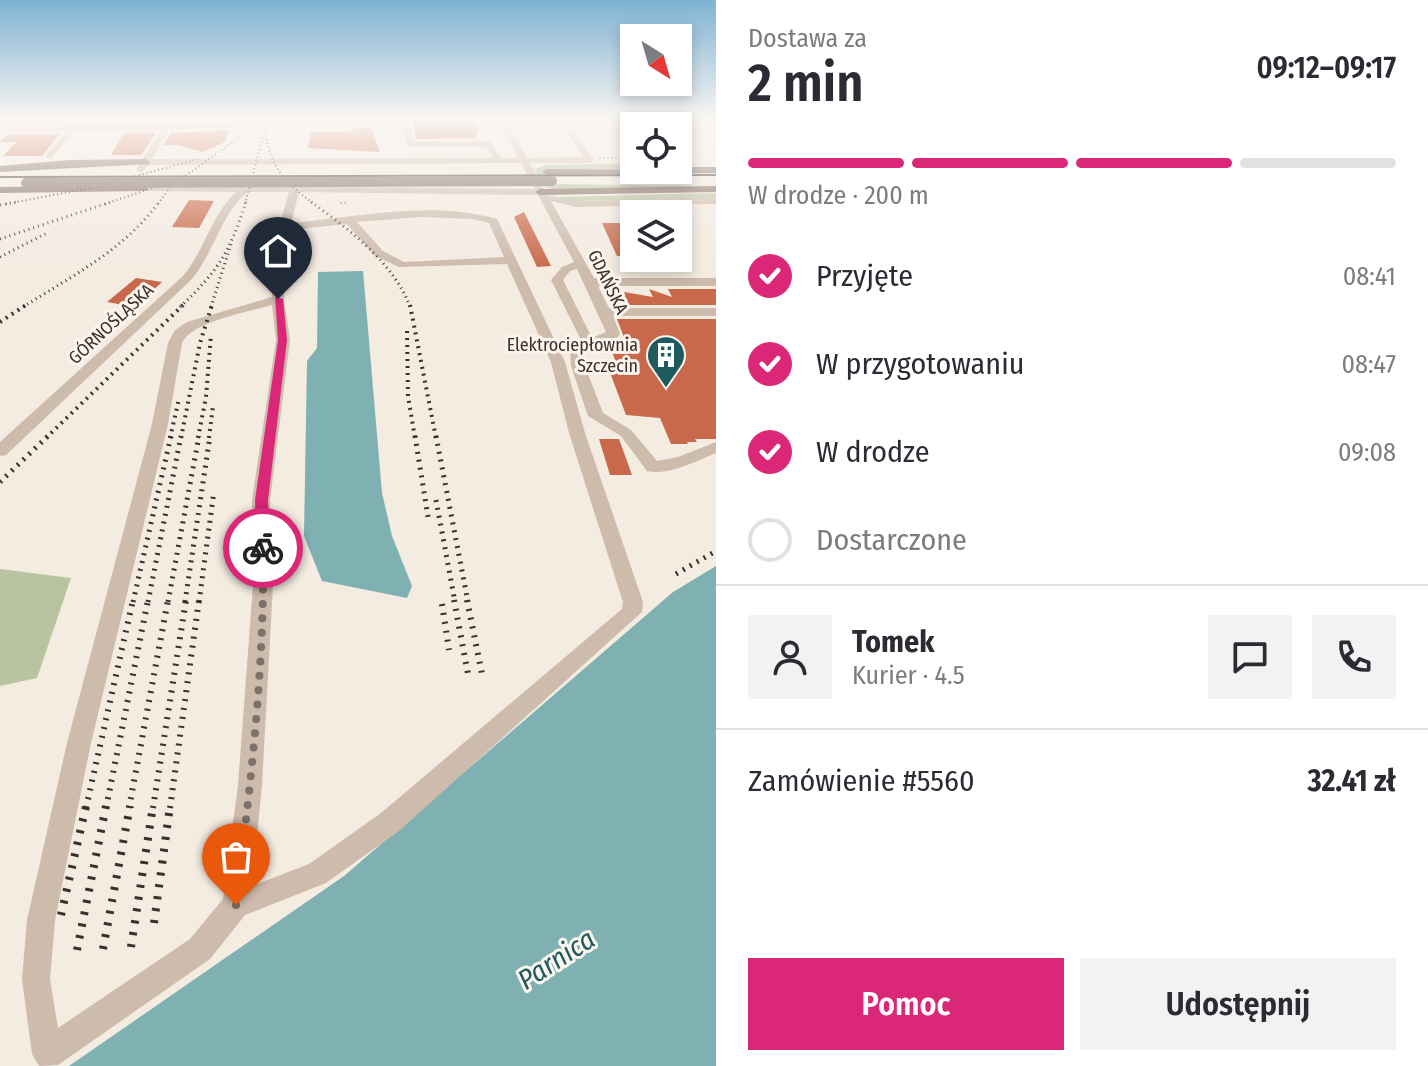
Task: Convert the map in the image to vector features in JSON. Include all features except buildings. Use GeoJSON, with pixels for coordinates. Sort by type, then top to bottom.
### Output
{"type":"FeatureCollection","features":[{"type":"Feature","properties":{"kind":"main road"},"geometry":{"type":"LineString","coordinates":[[0,183],[30,178],[550,176],[716,170]]}},
{"type":"Feature","properties":{"kind":"main road"},"geometry":{"type":"LineString","coordinates":[[0,172],[30,178]]}},
{"type":"Feature","properties":{"kind":"main road"},"geometry":{"type":"LineString","coordinates":[[550,176],[716,181]]}},
{"type":"Feature","properties":{"kind":"main road"},"geometry":{"type":"LineString","coordinates":[[0,190],[143,188]]}},
{"type":"Feature","properties":{"kind":"main road"},"geometry":{"type":"LineString","coordinates":[[543,194],[716,189]]}},
{"type":"Feature","properties":{"kind":"street"},"geometry":{"type":"LineString","coordinates":[[144,170],[137,183],[143,188],[313,188],[543,194],[576,204],[716,201]]}},
{"type":"Feature","properties":{"kind":"street"},"geometry":{"type":"LineString","coordinates":[[313,188],[315,170]]}},
{"type":"Feature","properties":{"kind":"street","name":"GDAŃSKA"},"geometry":{"type":"LineString","coordinates":[[531,170],[606,312],[613,334],[588,342]]}},
{"type":"Feature","properties":{"kind":"street"},"geometry":{"type":"LineString","coordinates":[[207,188],[224,196],[226,209]]}},
{"type":"Feature","properties":{"kind":"street","name":"GÓRNOŚLĄSKA"},"geometry":{"type":"LineString","coordinates":[[0,451],[187,278],[208,250],[226,209],[240,192],[248,188]]}},
{"type":"Feature","properties":{"kind":"street"},"geometry":{"type":"LineString","coordinates":[[236,905],[250,785],[263,585],[261,500],[282,353],[278,299],[280,242],[293,203],[294,188]]}},
{"type":"Feature","properties":{"kind":"street"},"geometry":{"type":"LineString","coordinates":[[278,299],[192,325],[180,333],[175,343],[160,424],[79,743],[41,920],[36,979],[47,1054],[200,949],[236,905],[317,874],[390,822],[632,612],[633,602],[577,433],[558,362],[493,221],[482,216],[384,216],[348,212],[284,227]]}},
{"type":"Feature","properties":{"kind":"street"},"geometry":{"type":"LineString","coordinates":[[348,212],[371,249],[389,261],[403,265],[511,260]]}},
{"type":"Feature","properties":{"kind":"street"},"geometry":{"type":"LineString","coordinates":[[580,264],[566,269],[557,280],[588,342],[577,349],[578,366],[596,416],[626,433],[653,467],[682,461],[716,447]]}},
{"type":"Feature","properties":{"kind":"street"},"geometry":{"type":"LineString","coordinates":[[590,282],[716,282]]}},
{"type":"Feature","properties":{"kind":"street"},"geometry":{"type":"LineString","coordinates":[[606,312],[716,312]]}},
{"type":"Feature","properties":{"kind":"path"},"geometry":{"type":"LineString","coordinates":[[340,203],[348,212]]}},
{"type":"Feature","properties":{"kind":"green space"},"geometry":{"type":"Polygon","coordinates":[[[535,170],[568,170],[546,170],[554,184],[716,186],[556,190],[543,186],[535,170]]]}},
{"type":"Feature","properties":{"kind":"green space"},"geometry":{"type":"Polygon","coordinates":[[[716,193],[716,199],[567,201],[556,197],[716,193]]]}},
{"type":"Feature","properties":{"kind":"green space"},"geometry":{"type":"Polygon","coordinates":[[[0,569],[71,578],[37,678],[0,686],[0,569]]]}},
{"type":"Feature","properties":{"kind":"water"},"geometry":{"type":"Polygon","coordinates":[[[363,271],[382,493],[392,536],[412,586],[407,598],[322,581],[304,536],[307,361],[317,348],[318,272],[363,271]]]}},
{"type":"Feature","properties":{"kind":"water","name":"Parnica"},"geometry":{"type":"Polygon","coordinates":[[[716,566],[716,1066],[69,1066],[344,876],[673,592],[716,566]]]}},
{"type":"Feature","properties":{"kind":"tram line"},"geometry":{"type":"LineString","coordinates":[[0,177],[716,175]]}},
{"type":"Feature","properties":{"kind":"railway"},"geometry":{"type":"LineString","coordinates":[[10,203],[95,187],[159,170]]}},
{"type":"Feature","properties":{"kind":"railway"},"geometry":{"type":"LineString","coordinates":[[158,204],[171,186],[194,170]]}},
{"type":"Feature","properties":{"kind":"railway"},"geometry":{"type":"LineString","coordinates":[[245,204],[254,170]]}},
{"type":"Feature","properties":{"kind":"railway"},"geometry":{"type":"LineString","coordinates":[[278,170],[296,190],[314,204]]}},
{"type":"Feature","properties":{"kind":"railway"},"geometry":{"type":"LineString","coordinates":[[105,204],[170,182]]}},
{"type":"Feature","properties":{"kind":"railway"},"geometry":{"type":"LineString","coordinates":[[10,203],[17,202]]}},
{"type":"Feature","properties":{"kind":"railway"},"geometry":{"type":"LineString","coordinates":[[105,204],[111,202]]}},
{"type":"Feature","properties":{"kind":"railway"},"geometry":{"type":"LineString","coordinates":[[23,307],[114,248],[159,202]]}},
{"type":"Feature","properties":{"kind":"railway"},"geometry":{"type":"LineString","coordinates":[[180,307],[221,260],[246,202]]}},
{"type":"Feature","properties":{"kind":"railway"},"geometry":{"type":"LineString","coordinates":[[311,202],[369,248],[393,276],[410,307]]}},
{"type":"Feature","properties":{"kind":"railway"},"geometry":{"type":"LineString","coordinates":[[0,205],[10,203]]}},
{"type":"Feature","properties":{"kind":"railway"},"geometry":{"type":"LineString","coordinates":[[6,204],[10,203]]}},
{"type":"Feature","properties":{"kind":"railway"},"geometry":{"type":"LineString","coordinates":[[0,239],[105,204]]}},
{"type":"Feature","properties":{"kind":"railway"},"geometry":{"type":"LineString","coordinates":[[0,257],[47,233]]}},
{"type":"Feature","properties":{"kind":"railway"},"geometry":{"type":"LineString","coordinates":[[211,307],[231,244]]}},
{"type":"Feature","properties":{"kind":"railway"},"geometry":{"type":"LineString","coordinates":[[0,322],[26,305]]}},
{"type":"Feature","properties":{"kind":"railway"},"geometry":{"type":"LineString","coordinates":[[46,438],[183,305]]}},
{"type":"Feature","properties":{"kind":"railway"},"geometry":{"type":"LineString","coordinates":[[181,438],[200,343],[212,305]]}},
{"type":"Feature","properties":{"kind":"railway"},"geometry":{"type":"LineString","coordinates":[[410,305],[436,438]]}},
{"type":"Feature","properties":{"kind":"railway"},"geometry":{"type":"LineString","coordinates":[[407,331],[408,396],[415,438]]}},
{"type":"Feature","properties":{"kind":"railway"},"geometry":{"type":"LineString","coordinates":[[198,438],[206,397],[211,335]]}},
{"type":"Feature","properties":{"kind":"railway"},"geometry":{"type":"LineString","coordinates":[[170,438],[179,399]]}},
{"type":"Feature","properties":{"kind":"railway"},"geometry":{"type":"LineString","coordinates":[[209,438],[213,406]]}},
{"type":"Feature","properties":{"kind":"railway"},"geometry":{"type":"LineString","coordinates":[[0,482],[48,436]]}},
{"type":"Feature","properties":{"kind":"railway"},"geometry":{"type":"LineString","coordinates":[[133,602],[171,436]]}},
{"type":"Feature","properties":{"kind":"railway"},"geometry":{"type":"LineString","coordinates":[[148,602],[181,436]]}},
{"type":"Feature","properties":{"kind":"railway"},"geometry":{"type":"LineString","coordinates":[[168,602],[199,436]]}},
{"type":"Feature","properties":{"kind":"railway"},"geometry":{"type":"LineString","coordinates":[[185,602],[210,436]]}},
{"type":"Feature","properties":{"kind":"railway"},"geometry":{"type":"LineString","coordinates":[[415,436],[428,517]]}},
{"type":"Feature","properties":{"kind":"railway"},"geometry":{"type":"LineString","coordinates":[[436,436],[468,602]]}},
{"type":"Feature","properties":{"kind":"railway"},"geometry":{"type":"LineString","coordinates":[[199,602],[214,491]]}},
{"type":"Feature","properties":{"kind":"railway"},"geometry":{"type":"LineString","coordinates":[[436,500],[455,602]]}},
{"type":"Feature","properties":{"kind":"railway"},"geometry":{"type":"LineString","coordinates":[[676,574],[716,551]]}},
{"type":"Feature","properties":{"kind":"railway"},"geometry":{"type":"LineString","coordinates":[[86,808],[133,600]]}},
{"type":"Feature","properties":{"kind":"railway"},"geometry":{"type":"LineString","coordinates":[[106,808],[148,600]]}},
{"type":"Feature","properties":{"kind":"railway"},"geometry":{"type":"LineString","coordinates":[[129,808],[168,600]]}},
{"type":"Feature","properties":{"kind":"railway"},"geometry":{"type":"LineString","coordinates":[[153,808],[186,600]]}},
{"type":"Feature","properties":{"kind":"railway"},"geometry":{"type":"LineString","coordinates":[[170,808],[199,600]]}},
{"type":"Feature","properties":{"kind":"railway"},"geometry":{"type":"LineString","coordinates":[[454,600],[468,674]]}},
{"type":"Feature","properties":{"kind":"railway"},"geometry":{"type":"LineString","coordinates":[[467,600],[482,674]]}},
{"type":"Feature","properties":{"kind":"railway"},"geometry":{"type":"LineString","coordinates":[[442,604],[449,650]]}},
{"type":"Feature","properties":{"kind":"railway"},"geometry":{"type":"LineString","coordinates":[[61,915],[86,806]]}},
{"type":"Feature","properties":{"kind":"railway"},"geometry":{"type":"LineString","coordinates":[[77,950],[106,806]]}},
{"type":"Feature","properties":{"kind":"railway"},"geometry":{"type":"LineString","coordinates":[[103,949],[130,806]]}},
{"type":"Feature","properties":{"kind":"railway"},"geometry":{"type":"LineString","coordinates":[[131,947],[153,806]]}},
{"type":"Feature","properties":{"kind":"railway"},"geometry":{"type":"LineString","coordinates":[[154,923],[170,806]]}},
{"type":"Feature","properties":{"kind":"way so far"},"geometry":{"type":"LineString","coordinates":[[236,905],[250,785],[263,548]]}},
{"type":"Feature","properties":{"kind":"place","name":"Elektrociepłownia Szczecin"},"geometry":{"type":"Point","coordinates":[666,389]}},
{"type":"Feature","properties":{"kind":"route"},"geometry":{"type":"LineString","coordinates":[[263,548],[261,500],[283,340],[278,299]]}}]}
